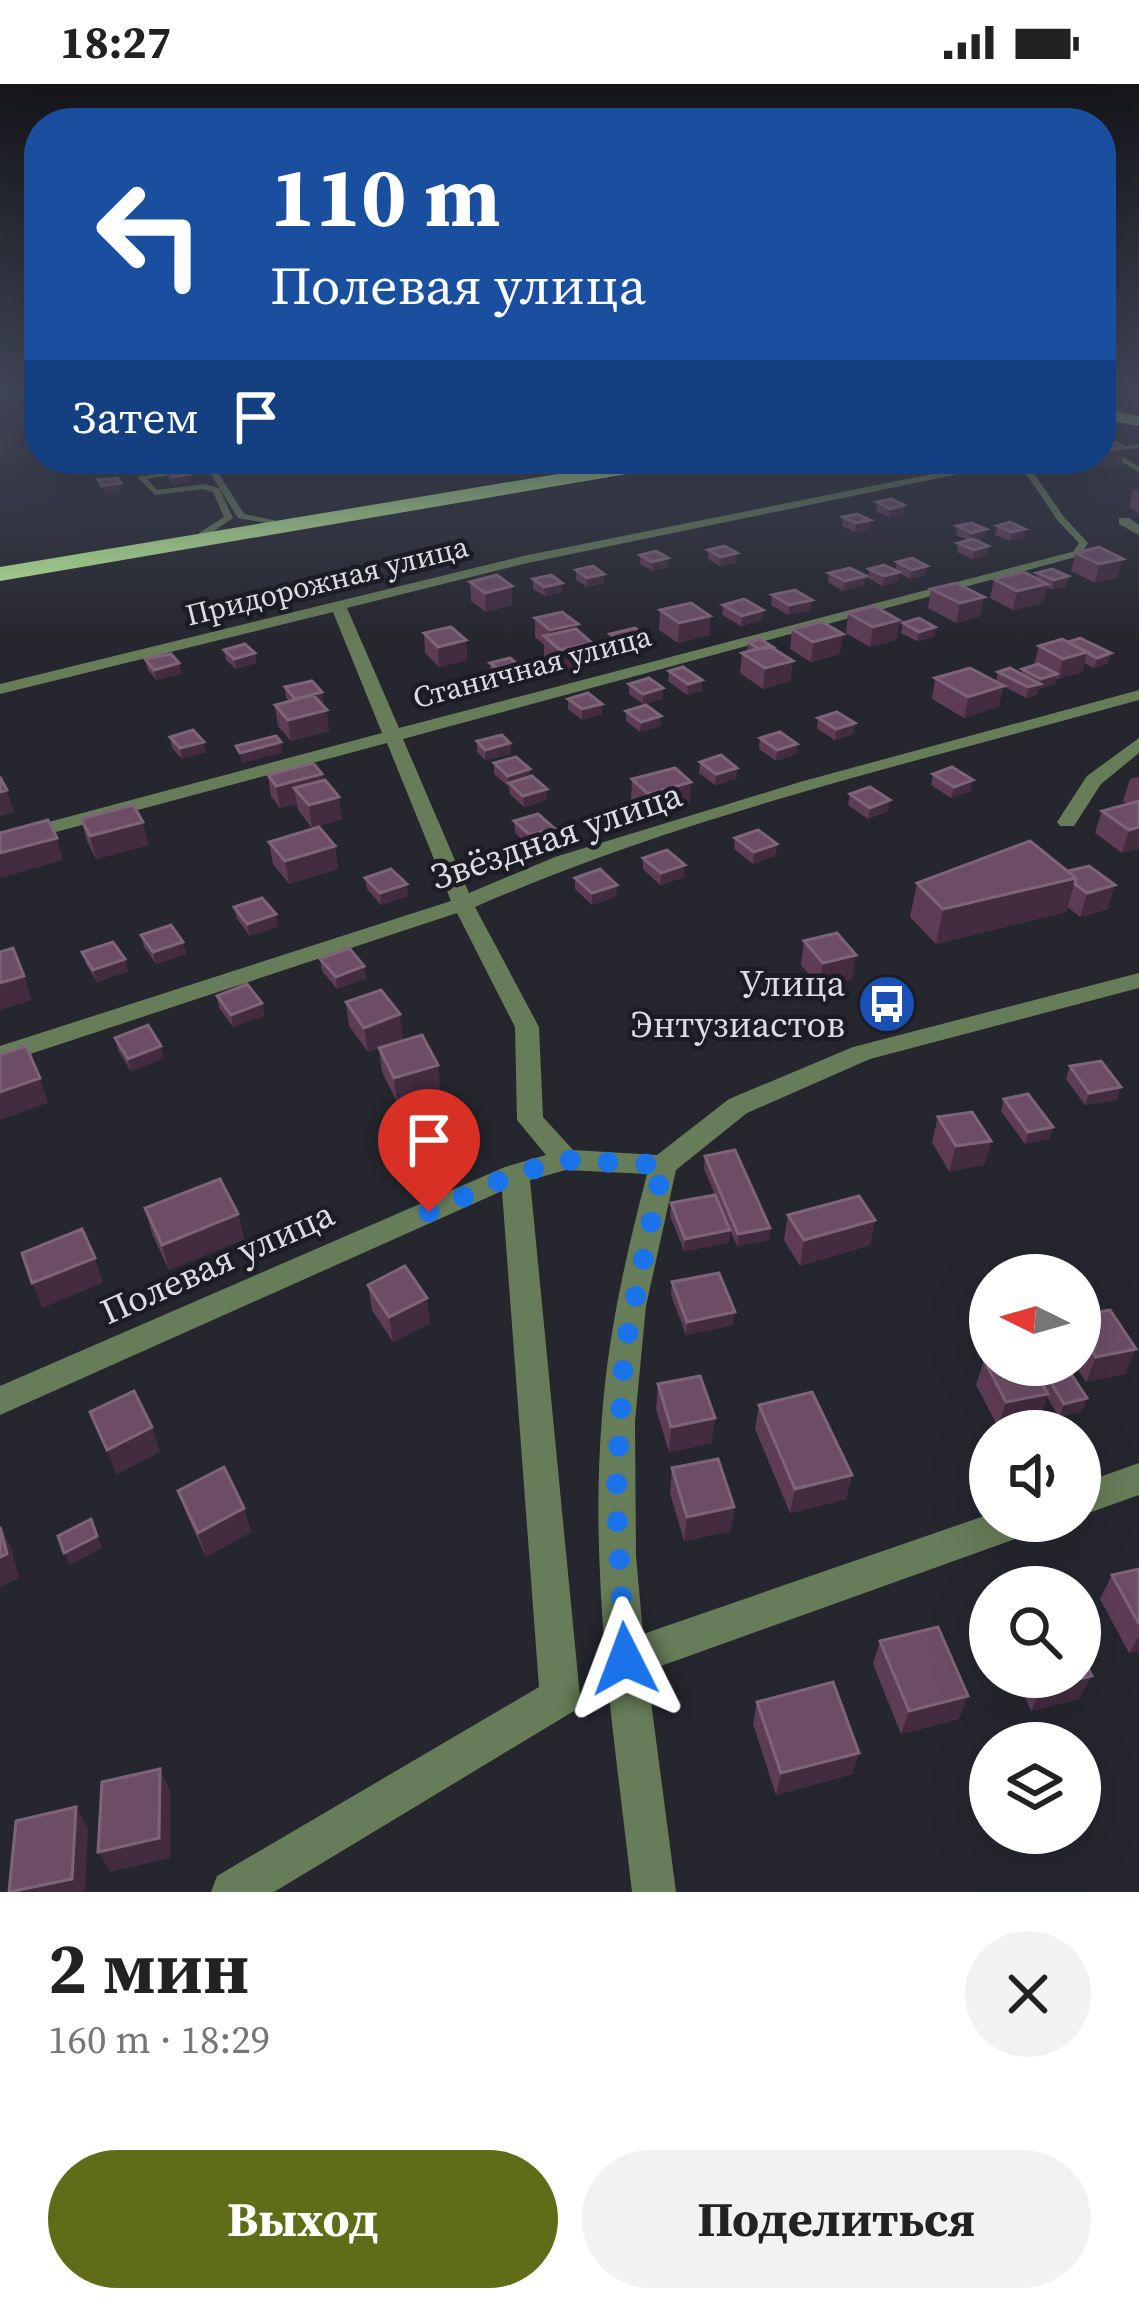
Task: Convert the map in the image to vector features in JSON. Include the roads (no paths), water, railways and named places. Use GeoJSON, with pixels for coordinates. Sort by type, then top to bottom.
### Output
{"type":"FeatureCollection","features":[{"type":"Feature","properties":{"kind":"highway"},"geometry":{"type":"LineString","coordinates":[[0,572],[561,475]]}},
{"type":"Feature","properties":{"kind":"highway"},"geometry":{"type":"LineString","coordinates":[[0,572],[581,475]]}},
{"type":"Feature","properties":{"kind":"street","name":"Придорожная улица"},"geometry":{"type":"LineString","coordinates":[[0,688],[523,560],[940,475]]}},
{"type":"Feature","properties":{"kind":"street"},"geometry":{"type":"LineString","coordinates":[[1124,521],[1139,531]]}},
{"type":"Feature","properties":{"kind":"street","name":"Станичная улица"},"geometry":{"type":"LineString","coordinates":[[0,841],[1078,552]]}},
{"type":"Feature","properties":{"kind":"street"},"geometry":{"type":"LineString","coordinates":[[339,607],[463,904],[527,1027],[530,1120],[566,1160]]}},
{"type":"Feature","properties":{"kind":"street","name":"Звёздная улица"},"geometry":{"type":"LineString","coordinates":[[0,1055],[463,904],[562,861],[1139,695]]}},
{"type":"Feature","properties":{"kind":"street"},"geometry":{"type":"LineString","coordinates":[[1067,822],[1094,780],[1139,744]]}},
{"type":"Feature","properties":{"kind":"street"},"geometry":{"type":"LineString","coordinates":[[654,1892],[625,1659],[616,1496],[624,1352],[663,1165],[738,1106],[862,1053],[1139,980]]}},
{"type":"Feature","properties":{"kind":"street","name":"Полевая улица"},"geometry":{"type":"LineString","coordinates":[[0,1401],[515,1174],[566,1160],[663,1165]]}},
{"type":"Feature","properties":{"kind":"street"},"geometry":{"type":"LineString","coordinates":[[233,1892],[560,1697],[515,1174]]}},
{"type":"Feature","properties":{"kind":"street"},"geometry":{"type":"LineString","coordinates":[[1101,1493],[1139,1479]]}},
{"type":"Feature","properties":{"kind":"street"},"geometry":{"type":"LineString","coordinates":[[625,1659],[969,1539]]}},
{"type":"Feature","properties":{"kind":"lane"},"geometry":{"type":"LineString","coordinates":[[152,475],[141,477],[155,493],[204,486],[216,490],[229,518],[202,535]]}},
{"type":"Feature","properties":{"kind":"lane"},"geometry":{"type":"LineString","coordinates":[[216,475],[241,516],[278,522]]}},
{"type":"Feature","properties":{"kind":"lane"},"geometry":{"type":"LineString","coordinates":[[1032,475],[1084,543],[1078,552]]}},
{"type":"Feature","properties":{"kind":"place","name":"Улица Энтузиастов"},"geometry":{"type":"Point","coordinates":[887,1004]}}]}
